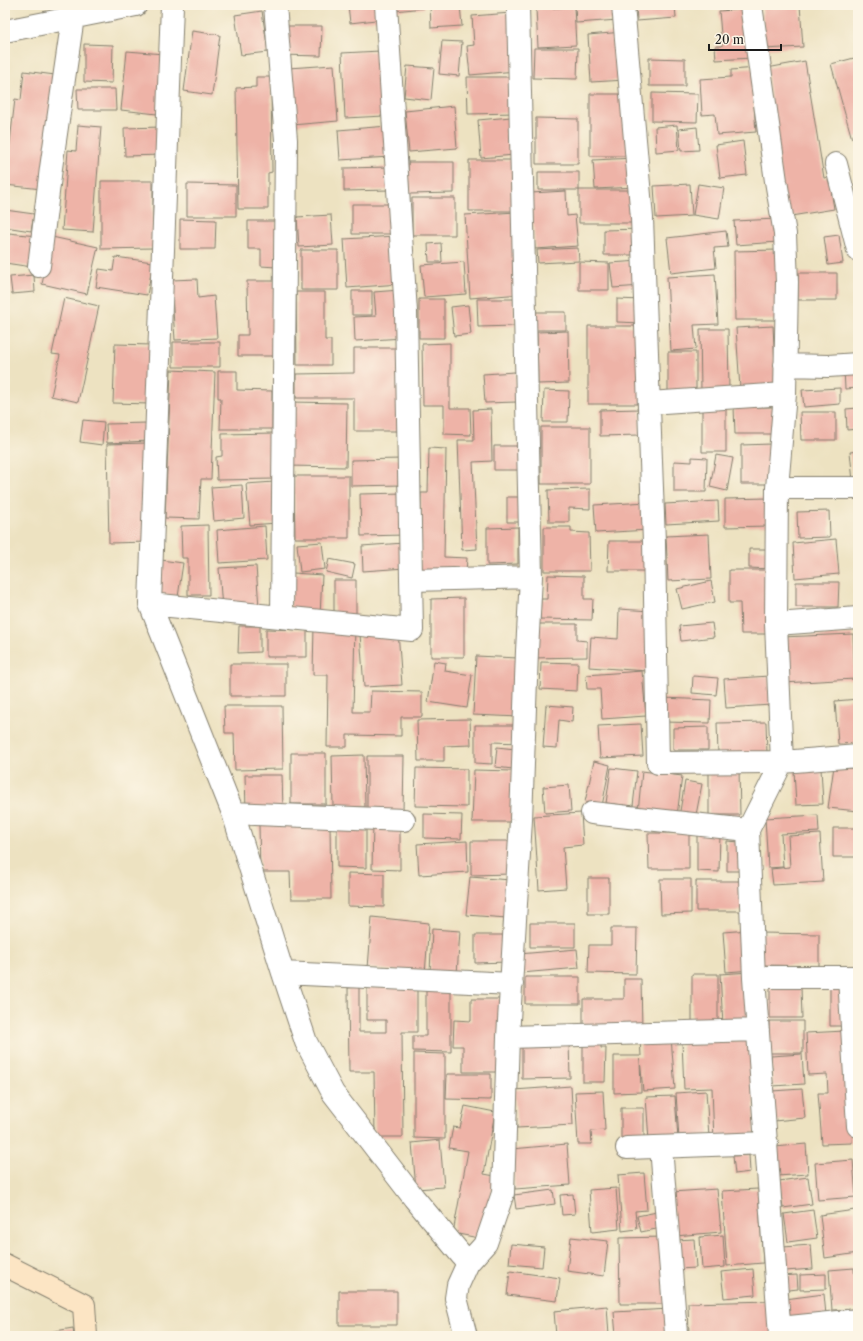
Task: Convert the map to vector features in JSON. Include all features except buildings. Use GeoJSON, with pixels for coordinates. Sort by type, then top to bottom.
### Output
{"type":"FeatureCollection","features":[{"type":"Feature","properties":{"kind":"street"},"geometry":{"type":"LineString","coordinates":[[5,31],[136,5]]}},
{"type":"Feature","properties":{"kind":"street"},"geometry":{"type":"LineString","coordinates":[[172,5],[150,604],[233,813],[306,1042],[333,1093],[414,1198],[468,1263]]}},
{"type":"Feature","properties":{"kind":"street"},"geometry":{"type":"LineString","coordinates":[[275,5],[286,140],[282,617]]}},
{"type":"Feature","properties":{"kind":"street"},"geometry":{"type":"LineString","coordinates":[[150,604],[412,630],[406,312],[386,5]]}},
{"type":"Feature","properties":{"kind":"street"},"geometry":{"type":"LineString","coordinates":[[466,1336],[456,1298],[458,1285],[468,1263],[486,1242],[503,1193],[508,1036],[521,820],[531,577],[518,5]]}},
{"type":"Feature","properties":{"kind":"street"},"geometry":{"type":"LineString","coordinates":[[623,5],[642,218],[654,550],[658,763],[782,762],[858,756]]}},
{"type":"Feature","properties":{"kind":"street"},"geometry":{"type":"LineString","coordinates":[[751,5],[785,234],[787,282],[785,394],[777,488],[776,624],[782,762],[748,830],[754,978],[780,1332],[858,1320]]}},
{"type":"Feature","properties":{"kind":"street"},"geometry":{"type":"LineString","coordinates":[[39,266],[50,175],[73,18]]}},
{"type":"Feature","properties":{"kind":"street"},"geometry":{"type":"LineString","coordinates":[[836,164],[858,250]]}},
{"type":"Feature","properties":{"kind":"street"},"geometry":{"type":"LineString","coordinates":[[785,365],[828,366],[858,364]]}},
{"type":"Feature","properties":{"kind":"street"},"geometry":{"type":"LineString","coordinates":[[649,403],[785,394]]}},
{"type":"Feature","properties":{"kind":"street"},"geometry":{"type":"LineString","coordinates":[[777,488],[858,488]]}},
{"type":"Feature","properties":{"kind":"street"},"geometry":{"type":"LineString","coordinates":[[411,580],[531,577]]}},
{"type":"Feature","properties":{"kind":"street"},"geometry":{"type":"LineString","coordinates":[[776,624],[858,618]]}},
{"type":"Feature","properties":{"kind":"street"},"geometry":{"type":"LineString","coordinates":[[233,813],[404,820]]}},
{"type":"Feature","properties":{"kind":"street"},"geometry":{"type":"LineString","coordinates":[[592,813],[748,830]]}},
{"type":"Feature","properties":{"kind":"street"},"geometry":{"type":"LineString","coordinates":[[283,973],[512,984]]}},
{"type":"Feature","properties":{"kind":"street"},"geometry":{"type":"LineString","coordinates":[[754,978],[854,977],[858,1126]]}},
{"type":"Feature","properties":{"kind":"street"},"geometry":{"type":"LineString","coordinates":[[508,1036],[758,1030]]}},
{"type":"Feature","properties":{"kind":"street"},"geometry":{"type":"LineString","coordinates":[[628,1148],[767,1143]]}},
{"type":"Feature","properties":{"kind":"street"},"geometry":{"type":"LineString","coordinates":[[661,1147],[676,1333]]}},
{"type":"Feature","properties":{"kind":"street"},"geometry":{"type":"LineString","coordinates":[[5,1265],[84,1305],[86,1336]]}}]}
